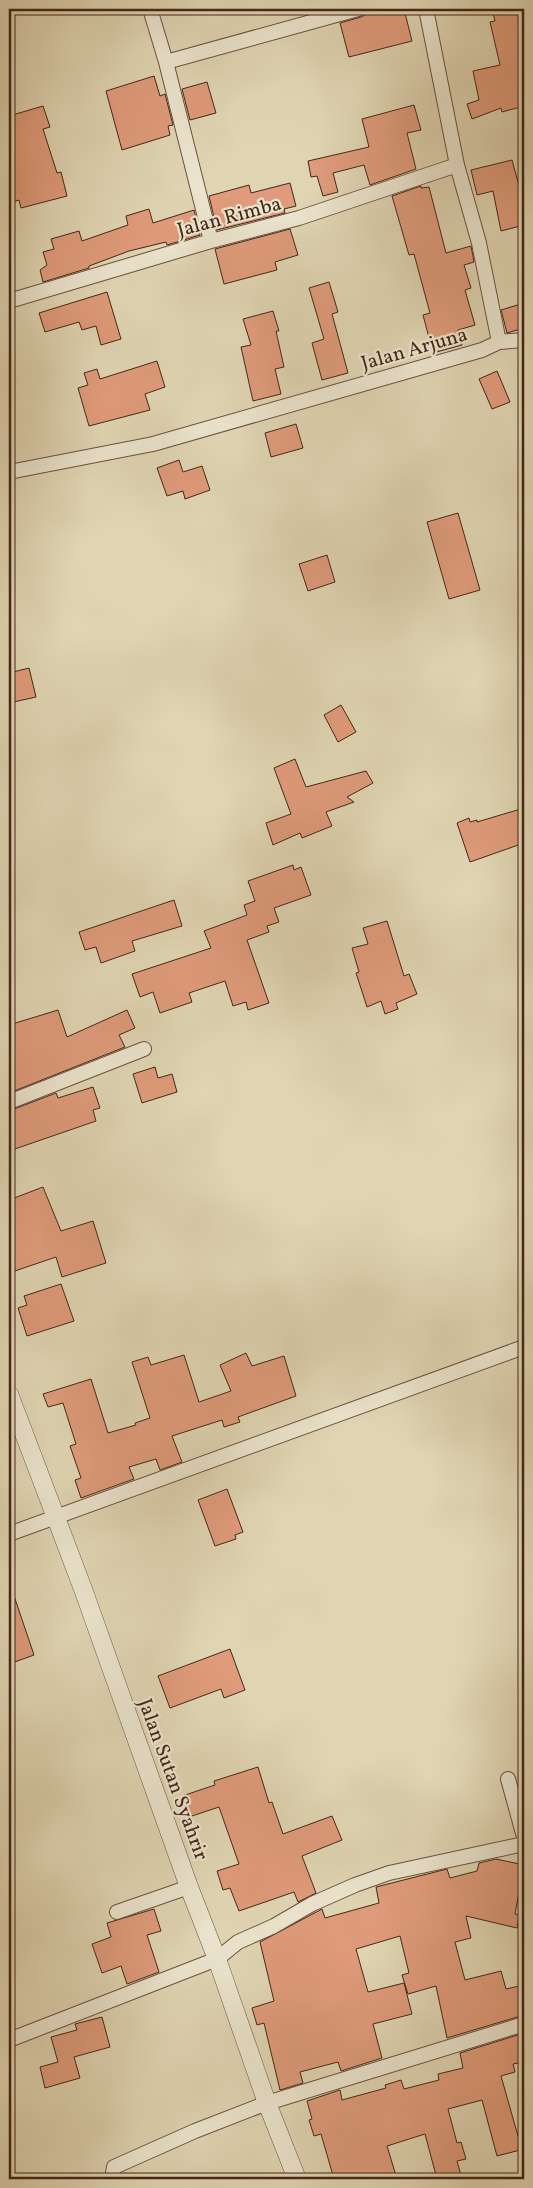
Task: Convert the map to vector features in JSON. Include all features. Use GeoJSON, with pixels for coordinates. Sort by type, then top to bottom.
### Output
{"type":"FeatureCollection","features":[{"type":"Feature","properties":{"kind":"street"},"geometry":{"type":"LineString","coordinates":[[150,9],[166,62],[211,241]]}},
{"type":"Feature","properties":{"kind":"street"},"geometry":{"type":"LineString","coordinates":[[166,62],[358,9]]}},
{"type":"Feature","properties":{"kind":"street","name":"Jalan Arjuna"},"geometry":{"type":"LineString","coordinates":[[9,472],[153,444],[482,350],[499,342],[479,243],[457,165],[426,9]]}},
{"type":"Feature","properties":{"kind":"street","name":"Jalan Rimba"},"geometry":{"type":"LineString","coordinates":[[9,300],[211,241],[299,218],[457,165]]}},
{"type":"Feature","properties":{"kind":"street"},"geometry":{"type":"LineString","coordinates":[[499,342],[524,340]]}},
{"type":"Feature","properties":{"kind":"street"},"geometry":{"type":"LineString","coordinates":[[9,1102],[144,1049]]}},
{"type":"Feature","properties":{"kind":"street"},"geometry":{"type":"LineString","coordinates":[[9,1534],[524,1347]]}},
{"type":"Feature","properties":{"kind":"street","name":"Jalan Sutan Syahrir"},"geometry":{"type":"LineString","coordinates":[[9,1394],[87,1598],[189,1888],[217,1959],[267,2103],[297,2179]]}},
{"type":"Feature","properties":{"kind":"street"},"geometry":{"type":"LineString","coordinates":[[508,1778],[524,1837]]}},
{"type":"Feature","properties":{"kind":"street"},"geometry":{"type":"LineString","coordinates":[[9,2040],[217,1959],[238,1942],[274,1926],[312,1904],[355,1885],[389,1873],[524,1844]]}},
{"type":"Feature","properties":{"kind":"street"},"geometry":{"type":"LineString","coordinates":[[117,1912],[189,1888]]}},
{"type":"Feature","properties":{"kind":"street"},"geometry":{"type":"LineString","coordinates":[[112,2179],[114,2167],[195,2131],[267,2103],[524,2024]]}},
{"type":"Feature","properties":{"kind":"building"},"geometry":{"type":"Polygon","coordinates":[[[367,9],[404,9],[412,41],[349,57],[340,23],[365,15],[367,9]]]}},
{"type":"Feature","properties":{"kind":"building"},"geometry":{"type":"Polygon","coordinates":[[[492,9],[524,9],[524,106],[502,112],[501,108],[472,119],[467,104],[479,100],[473,71],[500,65],[490,22],[495,21],[492,9]]]}},
{"type":"Feature","properties":{"kind":"building"},"geometry":{"type":"Polygon","coordinates":[[[154,76],[160,96],[165,94],[173,125],[168,126],[170,135],[122,150],[106,91],[154,76]]]}},
{"type":"Feature","properties":{"kind":"building"},"geometry":{"type":"Polygon","coordinates":[[[207,82],[216,113],[190,120],[182,89],[207,82]]]}},
{"type":"Feature","properties":{"kind":"building"},"geometry":{"type":"Polygon","coordinates":[[[414,105],[421,130],[407,133],[416,169],[370,185],[364,165],[333,173],[338,192],[323,196],[317,176],[311,177],[308,161],[369,147],[362,119],[414,105]]]}},
{"type":"Feature","properties":{"kind":"building"},"geometry":{"type":"Polygon","coordinates":[[[43,106],[50,127],[43,129],[57,173],[61,172],[67,196],[21,208],[19,200],[9,203],[9,186],[15,184],[9,162],[9,116],[43,106]]]}},
{"type":"Feature","properties":{"kind":"building"},"geometry":{"type":"Polygon","coordinates":[[[512,160],[521,193],[524,192],[524,225],[501,231],[493,191],[477,195],[471,170],[512,160]]]}},
{"type":"Feature","properties":{"kind":"building"},"geometry":{"type":"Polygon","coordinates":[[[290,183],[296,206],[284,209],[285,213],[217,230],[209,196],[249,185],[251,193],[290,183]]]}},
{"type":"Feature","properties":{"kind":"building"},"geometry":{"type":"Polygon","coordinates":[[[421,186],[421,188],[429,187],[446,253],[471,246],[474,262],[464,265],[471,288],[465,290],[475,325],[458,330],[462,345],[433,353],[423,315],[430,313],[414,254],[409,255],[392,196],[421,186]]]}},
{"type":"Feature","properties":{"kind":"building"},"geometry":{"type":"Polygon","coordinates":[[[149,209],[153,223],[194,210],[200,235],[167,245],[166,242],[129,251],[89,266],[89,268],[43,282],[40,270],[47,265],[43,252],[54,249],[51,239],[79,231],[82,241],[128,225],[126,216],[149,209]]]}},
{"type":"Feature","properties":{"kind":"building"},"geometry":{"type":"Polygon","coordinates":[[[290,229],[298,255],[275,262],[277,270],[224,284],[215,249],[290,229]]]}},
{"type":"Feature","properties":{"kind":"building"},"geometry":{"type":"Polygon","coordinates":[[[329,282],[338,312],[332,314],[348,373],[322,380],[312,343],[324,339],[309,288],[329,282]]]}},
{"type":"Feature","properties":{"kind":"building"},"geometry":{"type":"Polygon","coordinates":[[[107,292],[121,339],[101,345],[96,326],[82,330],[79,322],[45,332],[39,313],[107,292]]]}},
{"type":"Feature","properties":{"kind":"building"},"geometry":{"type":"Polygon","coordinates":[[[524,303],[524,328],[507,333],[501,310],[524,303]]]}},
{"type":"Feature","properties":{"kind":"building"},"geometry":{"type":"Polygon","coordinates":[[[273,311],[279,331],[276,331],[284,367],[275,369],[281,394],[253,401],[241,347],[251,345],[243,319],[273,311]]]}},
{"type":"Feature","properties":{"kind":"building"},"geometry":{"type":"Polygon","coordinates":[[[157,361],[165,387],[145,394],[150,410],[89,426],[78,388],[88,385],[84,373],[97,369],[100,379],[157,361]]]}},
{"type":"Feature","properties":{"kind":"building"},"geometry":{"type":"Polygon","coordinates":[[[497,371],[510,402],[492,409],[479,379],[497,371]]]}},
{"type":"Feature","properties":{"kind":"building"},"geometry":{"type":"Polygon","coordinates":[[[296,424],[303,448],[271,457],[265,433],[296,424]]]}},
{"type":"Feature","properties":{"kind":"building"},"geometry":{"type":"Polygon","coordinates":[[[179,460],[183,472],[202,466],[210,490],[185,499],[183,491],[167,496],[157,468],[179,460]]]}},
{"type":"Feature","properties":{"kind":"building"},"geometry":{"type":"Polygon","coordinates":[[[458,513],[480,590],[449,599],[427,522],[458,513]]]}},
{"type":"Feature","properties":{"kind":"building"},"geometry":{"type":"Polygon","coordinates":[[[327,555],[335,582],[308,591],[299,564],[327,555]]]}},
{"type":"Feature","properties":{"kind":"building"},"geometry":{"type":"Polygon","coordinates":[[[29,668],[36,697],[9,703],[9,673],[29,668]]]}},
{"type":"Feature","properties":{"kind":"building"},"geometry":{"type":"Polygon","coordinates":[[[341,705],[356,732],[338,742],[324,715],[341,705]]]}},
{"type":"Feature","properties":{"kind":"building"},"geometry":{"type":"Polygon","coordinates":[[[295,759],[306,787],[366,771],[373,783],[347,797],[354,802],[326,812],[332,826],[302,838],[300,833],[273,845],[266,823],[291,814],[274,768],[295,759]]]}},
{"type":"Feature","properties":{"kind":"building"},"geometry":{"type":"Polygon","coordinates":[[[524,808],[524,843],[470,862],[457,823],[469,818],[470,822],[477,820],[477,822],[524,808]]]}},
{"type":"Feature","properties":{"kind":"building"},"geometry":{"type":"Polygon","coordinates":[[[293,865],[294,870],[301,867],[311,895],[274,908],[279,922],[267,926],[269,932],[247,940],[269,1003],[248,1010],[246,1002],[233,1006],[225,981],[189,993],[192,1002],[160,1013],[153,992],[140,997],[132,974],[211,948],[204,931],[247,915],[244,905],[255,901],[248,881],[293,865]]]}},
{"type":"Feature","properties":{"kind":"building"},"geometry":{"type":"Polygon","coordinates":[[[174,900],[182,926],[132,941],[135,951],[101,963],[96,947],[85,950],[79,932],[174,900]]]}},
{"type":"Feature","properties":{"kind":"building"},"geometry":{"type":"Polygon","coordinates":[[[387,921],[404,976],[409,974],[417,994],[396,1003],[398,1009],[385,1014],[381,1001],[367,1007],[356,973],[359,972],[352,948],[368,944],[363,928],[387,921]]]}},
{"type":"Feature","properties":{"kind":"building"},"geometry":{"type":"Polygon","coordinates":[[[58,1010],[67,1037],[127,1010],[135,1028],[119,1035],[125,1047],[9,1093],[9,1025],[58,1010]]]}},
{"type":"Feature","properties":{"kind":"building"},"geometry":{"type":"Polygon","coordinates":[[[155,1067],[158,1078],[172,1074],[177,1092],[142,1103],[133,1074],[155,1067]]]}},
{"type":"Feature","properties":{"kind":"building"},"geometry":{"type":"Polygon","coordinates":[[[93,1087],[100,1108],[93,1110],[96,1121],[9,1151],[9,1111],[56,1093],[58,1098],[93,1087]]]}},
{"type":"Feature","properties":{"kind":"building"},"geometry":{"type":"Polygon","coordinates":[[[43,1187],[61,1231],[93,1221],[106,1263],[62,1277],[56,1257],[9,1273],[9,1200],[43,1187]]]}},
{"type":"Feature","properties":{"kind":"building"},"geometry":{"type":"Polygon","coordinates":[[[61,1284],[74,1321],[27,1336],[18,1308],[27,1305],[24,1296],[61,1284]]]}},
{"type":"Feature","properties":{"kind":"building"},"geometry":{"type":"Polygon","coordinates":[[[246,1353],[252,1366],[284,1356],[296,1396],[238,1417],[240,1422],[224,1427],[222,1420],[172,1436],[182,1462],[160,1470],[156,1459],[129,1467],[134,1479],[81,1498],[75,1480],[81,1478],[70,1446],[76,1444],[63,1403],[48,1407],[43,1394],[91,1379],[108,1433],[136,1425],[135,1423],[150,1418],[132,1362],[148,1357],[151,1365],[184,1355],[199,1402],[231,1391],[220,1365],[246,1353]]]}},
{"type":"Feature","properties":{"kind":"building"},"geometry":{"type":"Polygon","coordinates":[[[227,1489],[243,1532],[235,1535],[236,1539],[215,1546],[198,1500],[227,1489]]]}},
{"type":"Feature","properties":{"kind":"building"},"geometry":{"type":"Polygon","coordinates":[[[9,1587],[11,1587],[34,1655],[9,1664],[9,1587]]]}},
{"type":"Feature","properties":{"kind":"building"},"geometry":{"type":"Polygon","coordinates":[[[230,1649],[245,1690],[224,1698],[221,1689],[170,1708],[158,1676],[230,1649]]]}},
{"type":"Feature","properties":{"kind":"building"},"geometry":{"type":"Polygon","coordinates":[[[258,1767],[269,1803],[272,1802],[283,1834],[332,1816],[342,1840],[302,1856],[316,1893],[298,1902],[294,1892],[239,1911],[230,1888],[223,1890],[217,1871],[239,1864],[219,1807],[189,1817],[182,1796],[215,1785],[214,1781],[258,1767]]]}},
{"type":"Feature","properties":{"kind":"building"},"geometry":{"type":"Polygon","coordinates":[[[496,1859],[524,1865],[515,1914],[519,1915],[517,1928],[466,1916],[471,1938],[455,1942],[465,1980],[501,1971],[506,1989],[524,1985],[524,2015],[447,2038],[436,1986],[408,1994],[402,1975],[409,1973],[400,1936],[356,1949],[368,1992],[404,1983],[412,2014],[373,2024],[382,2058],[341,2071],[338,2062],[300,2072],[303,2083],[280,2090],[264,2023],[257,2025],[252,2008],[274,2001],[260,1942],[322,1909],[325,1918],[379,1903],[376,1887],[447,1869],[450,1878],[477,1871],[479,1863],[496,1859]]]}},
{"type":"Feature","properties":{"kind":"building"},"geometry":{"type":"Polygon","coordinates":[[[154,1909],[161,1931],[147,1935],[159,1972],[127,1984],[121,1966],[102,1973],[92,1944],[111,1937],[107,1923],[154,1909]]]}},
{"type":"Feature","properties":{"kind":"building"},"geometry":{"type":"Polygon","coordinates":[[[102,2017],[110,2047],[74,2057],[80,2078],[45,2088],[40,2067],[58,2062],[51,2037],[77,2030],[75,2024],[102,2017]]]}},
{"type":"Feature","properties":{"kind":"building"},"geometry":{"type":"Polygon","coordinates":[[[524,2033],[524,2062],[513,2064],[515,2072],[501,2076],[518,2136],[524,2134],[524,2149],[497,2156],[482,2100],[448,2109],[457,2143],[461,2142],[466,2159],[457,2161],[462,2179],[437,2179],[425,2134],[387,2146],[397,2179],[334,2179],[321,2134],[314,2136],[309,2120],[312,2119],[307,2101],[340,2090],[342,2100],[386,2088],[385,2085],[401,2080],[404,2089],[439,2080],[438,2074],[463,2068],[460,2053],[524,2033]]]}}]}
